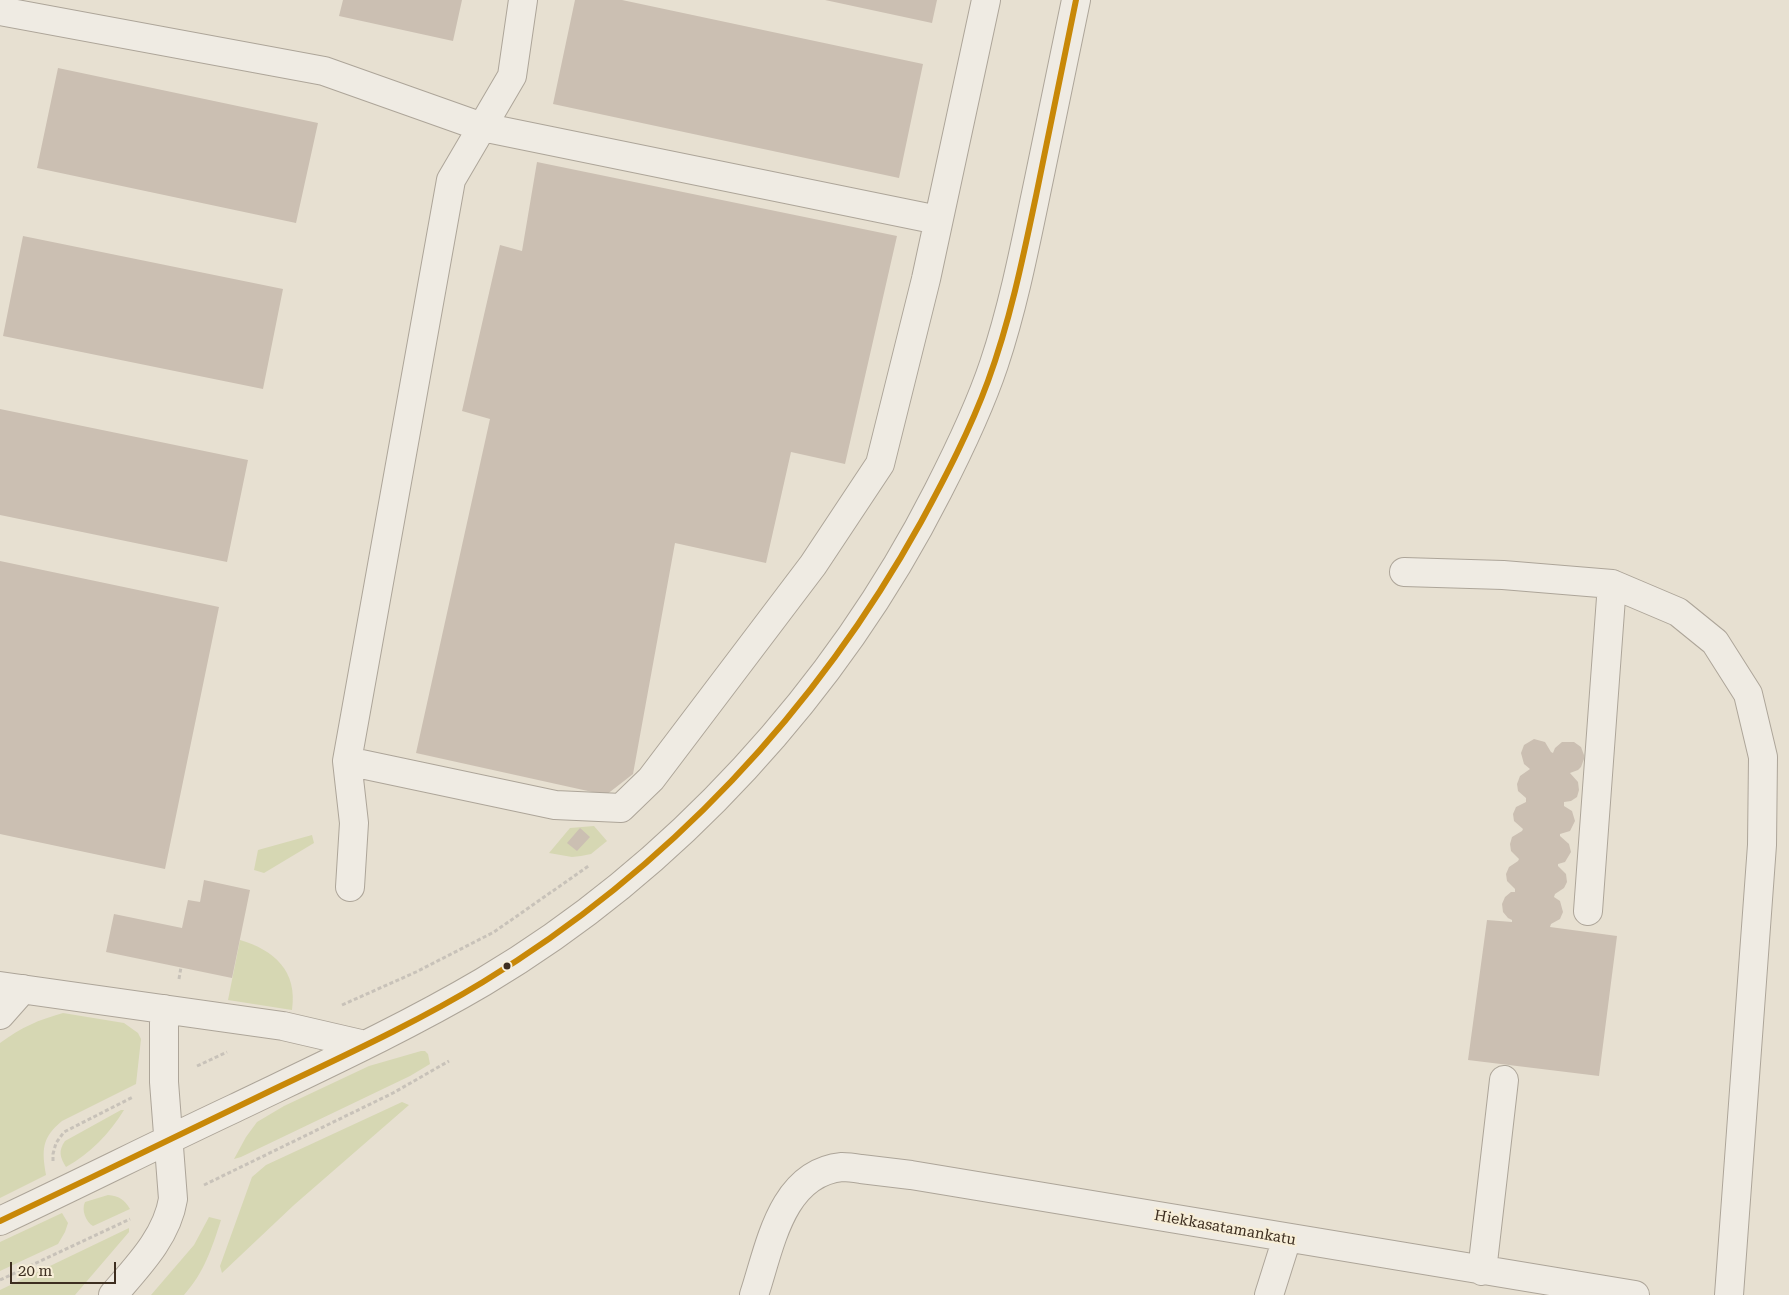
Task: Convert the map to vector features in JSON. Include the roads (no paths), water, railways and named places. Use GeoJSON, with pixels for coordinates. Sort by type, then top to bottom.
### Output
{"type":"FeatureCollection","features":[{"type":"Feature","properties":{"kind":"street"},"geometry":{"type":"LineString","coordinates":[[350,887],[354,823],[347,761],[451,180],[512,76],[523,0]]}},
{"type":"Feature","properties":{"kind":"street"},"geometry":{"type":"LineString","coordinates":[[347,761],[554,806],[621,808],[652,779],[813,565],[880,464],[926,279],[986,0]]}},
{"type":"Feature","properties":{"kind":"street"},"geometry":{"type":"LineString","coordinates":[[0,1221],[365,1046],[485,981],[563,929],[634,874],[697,817],[769,740],[822,676],[876,600],[910,544],[958,453],[974,417],[994,366],[1017,282],[1076,0]]}},
{"type":"Feature","properties":{"kind":"street"},"geometry":{"type":"LineString","coordinates":[[0,11],[324,71],[482,127],[938,220]]}},
{"type":"Feature","properties":{"kind":"street"},"geometry":{"type":"LineString","coordinates":[[1404,572],[1503,575],[1612,584],[1678,612],[1715,642],[1748,694],[1763,757],[1762,845],[1729,1295]]}},
{"type":"Feature","properties":{"kind":"street"},"geometry":{"type":"LineString","coordinates":[[1588,911],[1612,584]]}},
{"type":"Feature","properties":{"kind":"street"},"geometry":{"type":"LineString","coordinates":[[0,1015],[11,988],[284,1026],[365,1046]]}},
{"type":"Feature","properties":{"kind":"street"},"geometry":{"type":"LineString","coordinates":[[113,1295],[155,1243],[171,1212],[173,1199],[164,1082],[164,1010]]}},
{"type":"Feature","properties":{"kind":"street"},"geometry":{"type":"LineString","coordinates":[[1482,1271],[1504,1080]]}},
{"type":"Feature","properties":{"kind":"street","name":"Hiekkasatamankatu"},"geometry":{"type":"LineString","coordinates":[[754,1295],[777,1226],[788,1201],[802,1184],[816,1174],[829,1169],[844,1167],[911,1175],[1635,1295]]}},
{"type":"Feature","properties":{"kind":"street"},"geometry":{"type":"LineString","coordinates":[[1269,1295],[1287,1238]]}}]}
